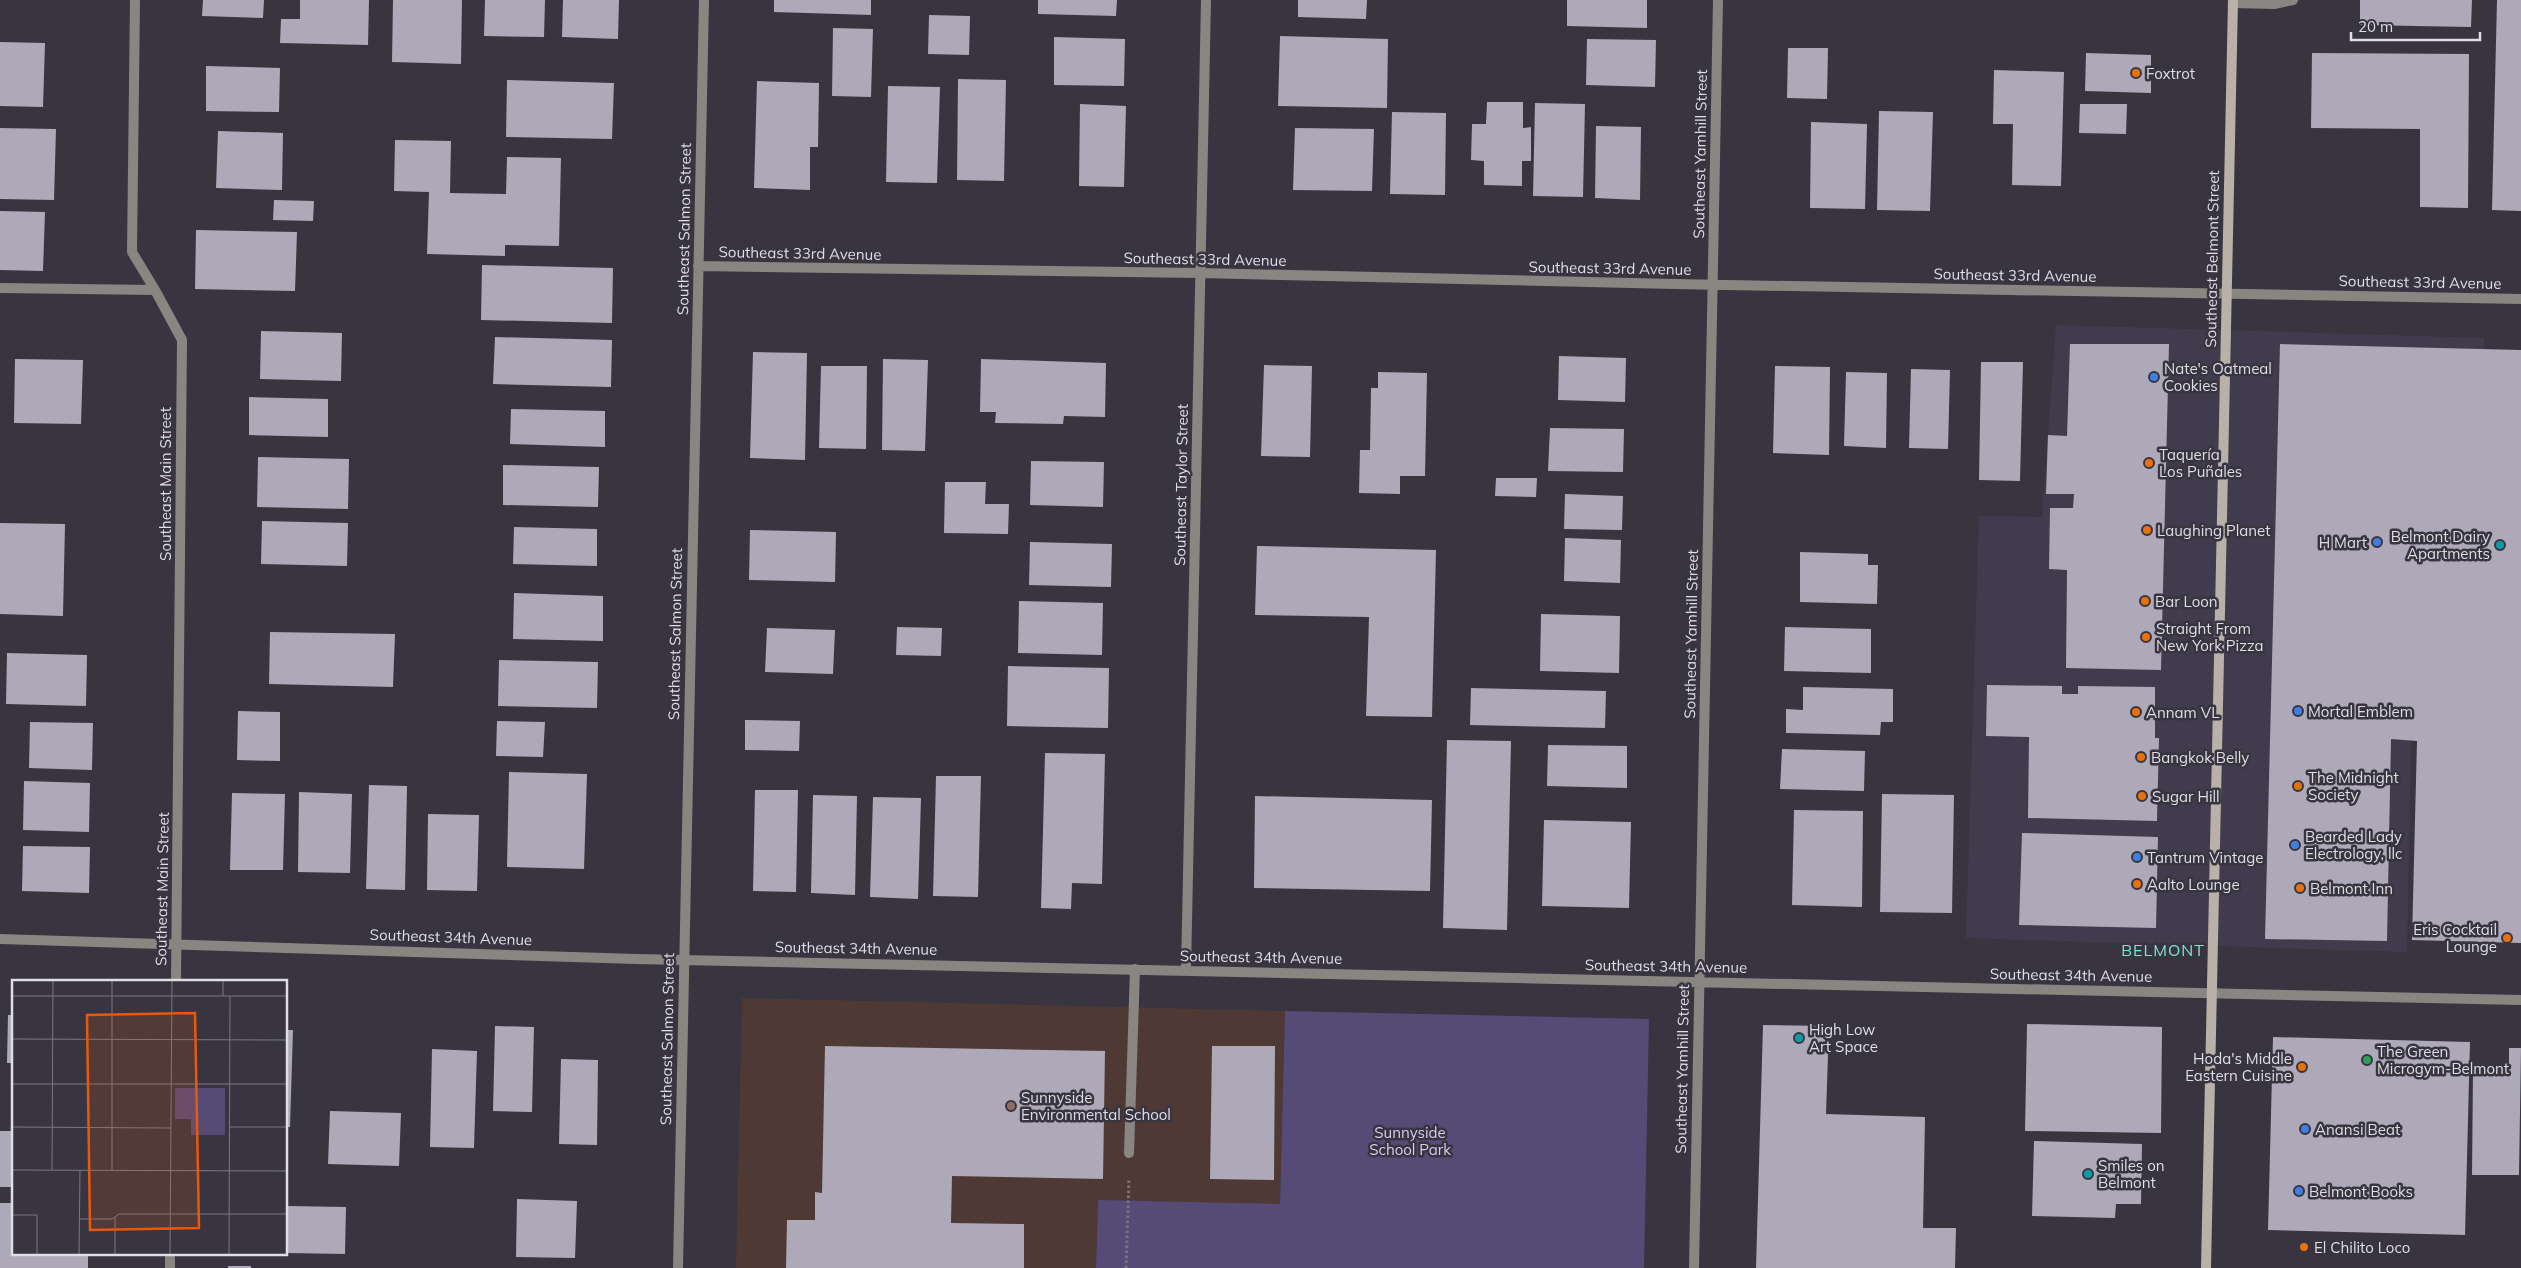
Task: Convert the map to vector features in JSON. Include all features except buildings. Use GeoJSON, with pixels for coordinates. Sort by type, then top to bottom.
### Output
{"type":"FeatureCollection","features":[{"type":"Feature","properties":{"kind":"main road","name":"Southeast Belmont Street"},"geometry":{"type":"LineString","coordinates":[[2206,1268],[2233,1]]}},
{"type":"Feature","properties":{"kind":"street","name":"Southeast Main Street"},"geometry":{"type":"LineString","coordinates":[[135,0],[132,252],[182,340],[176,980]]}},
{"type":"Feature","properties":{"kind":"street","name":"Southeast Salmon Street"},"geometry":{"type":"LineString","coordinates":[[678,1268],[704,0]]}},
{"type":"Feature","properties":{"kind":"street","name":"Southeast Taylor Street"},"geometry":{"type":"LineString","coordinates":[[1186,971],[1206,0]]}},
{"type":"Feature","properties":{"kind":"street","name":"Southeast Yamhill Street"},"geometry":{"type":"LineString","coordinates":[[1694,1268],[1718,0]]}},
{"type":"Feature","properties":{"kind":"street"},"geometry":{"type":"LineString","coordinates":[[2233,1],[2274,4],[2293,0]]}},
{"type":"Feature","properties":{"kind":"street","name":"Southeast 33rd Avenue"},"geometry":{"type":"LineString","coordinates":[[698,266],[1200,273],[1713,285],[2521,299]]}},
{"type":"Feature","properties":{"kind":"street"},"geometry":{"type":"LineString","coordinates":[[0,288],[155,290]]}},
{"type":"Feature","properties":{"kind":"street","name":"Southeast 34th Avenue"},"geometry":{"type":"LineString","coordinates":[[0,939],[683,960],[2521,1000]]}},
{"type":"Feature","properties":{"kind":"street"},"geometry":{"type":"LineString","coordinates":[[1130,1153],[1135,969]]}},
{"type":"Feature","properties":{"kind":"path"},"geometry":{"type":"LineString","coordinates":[[1126,1268],[1130,1153]]}},
{"type":"Feature","properties":{"kind":"shaded area"},"geometry":{"type":"Polygon","coordinates":[[[2056,325],[2484,338],[2474,742],[2411,740],[2407,952],[1966,938],[1979,516],[2042,517],[2056,325]]]}},
{"type":"Feature","properties":{"kind":"shaded area","name":"Sunnyside Environmental School"},"geometry":{"type":"Polygon","coordinates":[[[742,998],[1285,1011],[1280,1205],[1098,1200],[1096,1268],[736,1268],[742,998]]]}},
{"type":"Feature","properties":{"kind":"green space","name":"Sunnyside School Park"},"geometry":{"type":"Polygon","coordinates":[[[1285,1011],[1649,1019],[1644,1268],[1096,1268],[1098,1200],[1280,1204],[1285,1011]]]}},
{"type":"Feature","properties":{"kind":"place","name":"Foxtrot"},"geometry":{"type":"Point","coordinates":[2136,73]}},
{"type":"Feature","properties":{"kind":"place","name":"Nate's Oatmeal Cookies"},"geometry":{"type":"Point","coordinates":[2154,377]}},
{"type":"Feature","properties":{"kind":"place","name":"Taquería Los Puñales"},"geometry":{"type":"Point","coordinates":[2149,463]}},
{"type":"Feature","properties":{"kind":"place","name":"Laughing Planet"},"geometry":{"type":"Point","coordinates":[2147,530]}},
{"type":"Feature","properties":{"kind":"place","name":"H Mart"},"geometry":{"type":"Point","coordinates":[2377,542]}},
{"type":"Feature","properties":{"kind":"place","name":"Belmont Dairy Apartments"},"geometry":{"type":"Point","coordinates":[2500,545]}},
{"type":"Feature","properties":{"kind":"place","name":"Bar Loon"},"geometry":{"type":"Point","coordinates":[2145,601]}},
{"type":"Feature","properties":{"kind":"place","name":"Straight From New York Pizza"},"geometry":{"type":"Point","coordinates":[2146,637]}},
{"type":"Feature","properties":{"kind":"place","name":"Mortal Emblem"},"geometry":{"type":"Point","coordinates":[2298,711]}},
{"type":"Feature","properties":{"kind":"place","name":"Annam VL"},"geometry":{"type":"Point","coordinates":[2136,712]}},
{"type":"Feature","properties":{"kind":"place","name":"Bangkok Belly"},"geometry":{"type":"Point","coordinates":[2141,757]}},
{"type":"Feature","properties":{"kind":"place","name":"The Midnight Society"},"geometry":{"type":"Point","coordinates":[2298,786]}},
{"type":"Feature","properties":{"kind":"place","name":"Sugar Hill"},"geometry":{"type":"Point","coordinates":[2142,796]}},
{"type":"Feature","properties":{"kind":"place","name":"Bearded Lady Electrology, llc"},"geometry":{"type":"Point","coordinates":[2295,845]}},
{"type":"Feature","properties":{"kind":"place","name":"Tantrum Vintage"},"geometry":{"type":"Point","coordinates":[2137,857]}},
{"type":"Feature","properties":{"kind":"place","name":"Aalto Lounge"},"geometry":{"type":"Point","coordinates":[2137,884]}},
{"type":"Feature","properties":{"kind":"place","name":"Belmont Inn"},"geometry":{"type":"Point","coordinates":[2300,888]}},
{"type":"Feature","properties":{"kind":"place","name":"Eris Cocktail Lounge"},"geometry":{"type":"Point","coordinates":[2507,938]}},
{"type":"Feature","properties":{"kind":"place","name":"High Low Art Space"},"geometry":{"type":"Point","coordinates":[1799,1038]}},
{"type":"Feature","properties":{"kind":"place","name":"The Green Microgym-Belmont"},"geometry":{"type":"Point","coordinates":[2367,1060]}},
{"type":"Feature","properties":{"kind":"place","name":"Hoda's Middle Eastern Cuisine"},"geometry":{"type":"Point","coordinates":[2302,1067]}},
{"type":"Feature","properties":{"kind":"place","name":"Sunnyside Environmental School"},"geometry":{"type":"Point","coordinates":[1011,1106]}},
{"type":"Feature","properties":{"kind":"place","name":"Anansi Beat"},"geometry":{"type":"Point","coordinates":[2305,1129]}},
{"type":"Feature","properties":{"kind":"place","name":"Smiles on Belmont"},"geometry":{"type":"Point","coordinates":[2088,1174]}},
{"type":"Feature","properties":{"kind":"place","name":"Belmont Books"},"geometry":{"type":"Point","coordinates":[2299,1191]}},
{"type":"Feature","properties":{"kind":"place","name":"El Chilito Loco"},"geometry":{"type":"Point","coordinates":[2304,1247]}},
{"type":"Feature","properties":{"kind":"district","name":"BELMONT"},"geometry":{"type":"Point","coordinates":[2163,950]}}]}
